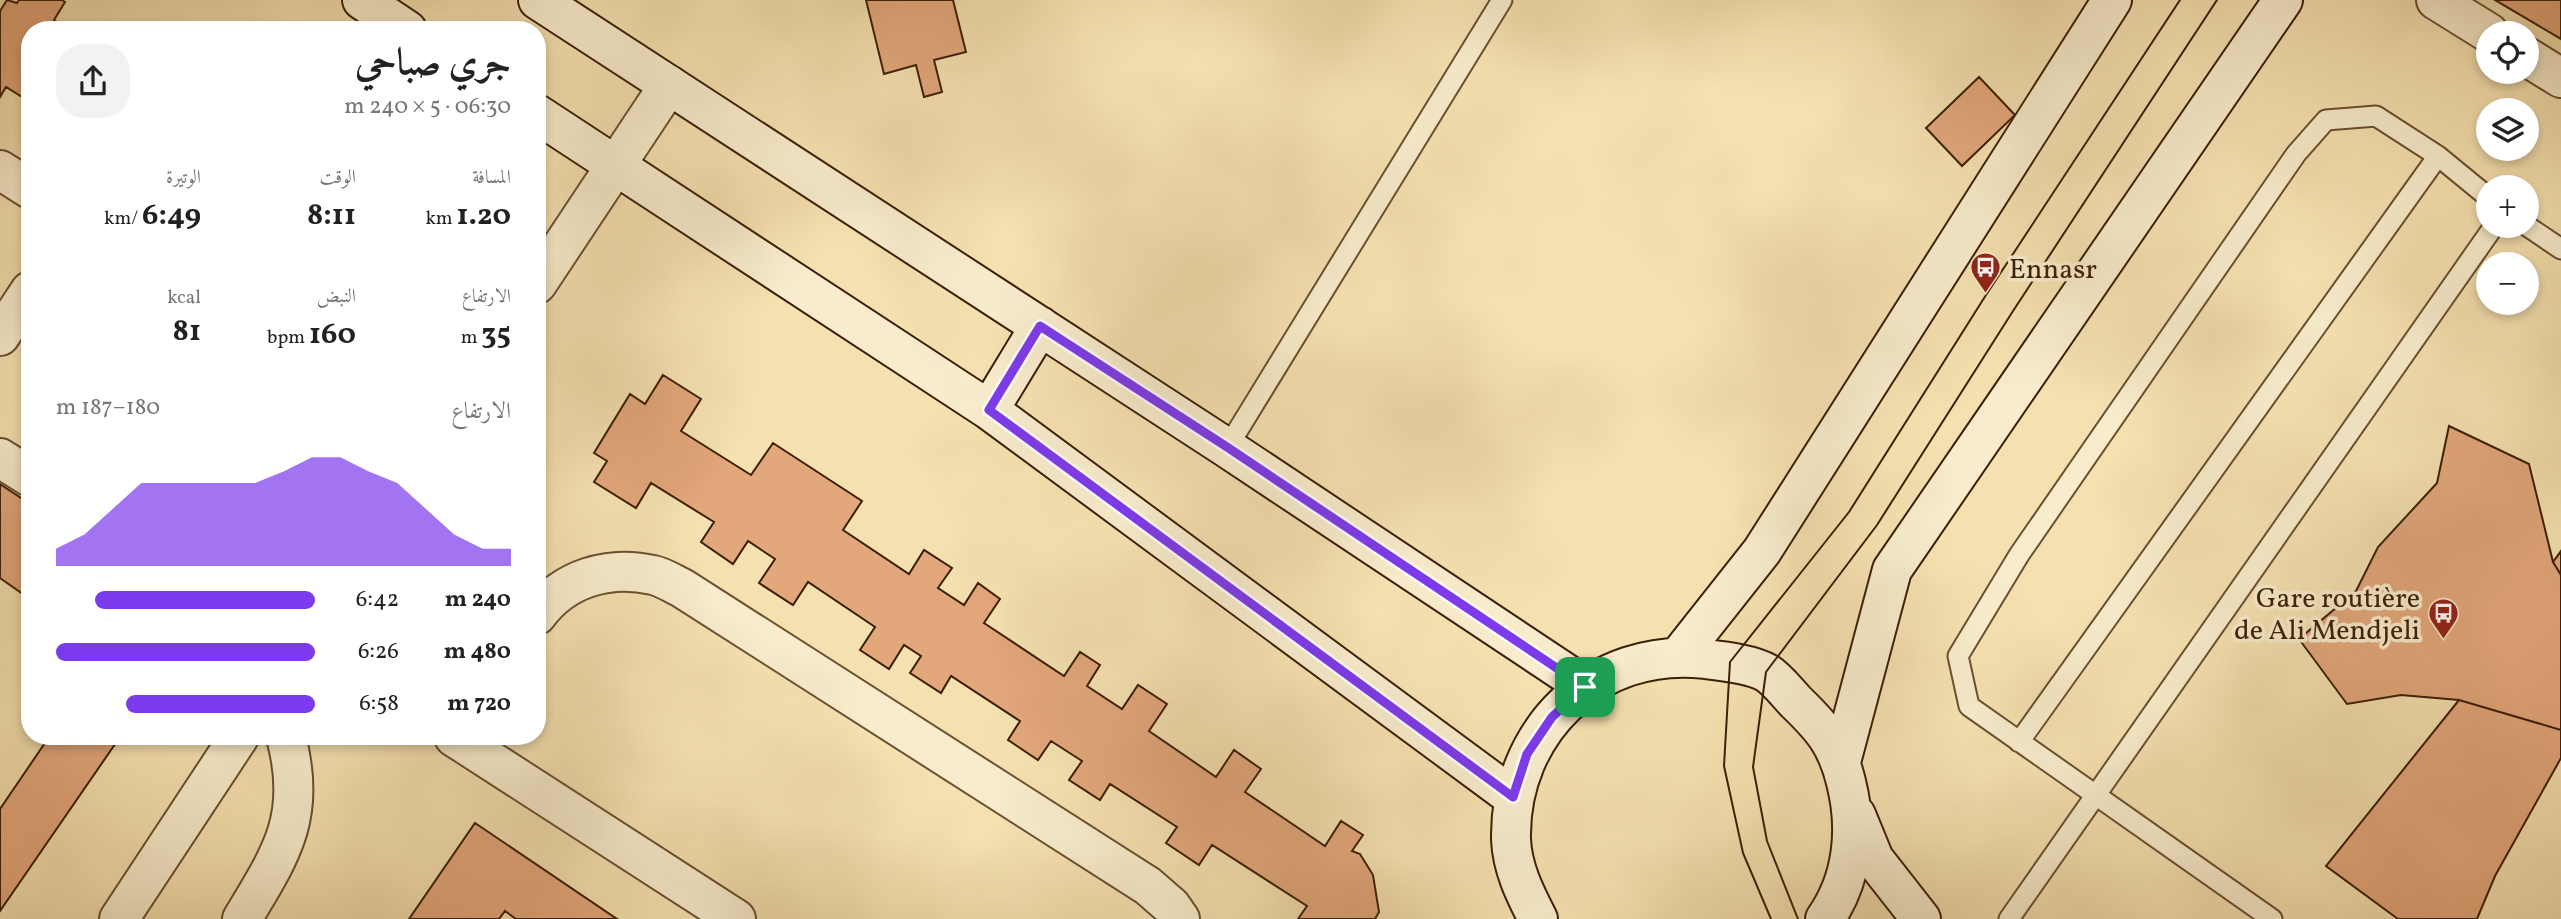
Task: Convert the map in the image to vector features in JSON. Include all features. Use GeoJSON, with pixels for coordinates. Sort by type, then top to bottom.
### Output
{"type":"FeatureCollection","features":[{"type":"Feature","properties":{"kind":"street"},"geometry":{"type":"LineString","coordinates":[[362,0],[394,21]]}},
{"type":"Feature","properties":{"kind":"street"},"geometry":{"type":"LineString","coordinates":[[538,0],[1227,447],[1585,687]]}},
{"type":"Feature","properties":{"kind":"street"},"geometry":{"type":"LineString","coordinates":[[1679,656],[1762,551],[2112,0]]}},
{"type":"Feature","properties":{"kind":"street"},"geometry":{"type":"LineString","coordinates":[[1841,762],[1892,570],[2283,0]]}},
{"type":"Feature","properties":{"kind":"street"},"geometry":{"type":"LineString","coordinates":[[2436,0],[2476,25]]}},
{"type":"Feature","properties":{"kind":"street"},"geometry":{"type":"LineString","coordinates":[[2539,64],[2561,78]]}},
{"type":"Feature","properties":{"kind":"street"},"geometry":{"type":"LineString","coordinates":[[546,271],[669,85]]}},
{"type":"Feature","properties":{"kind":"street"},"geometry":{"type":"LineString","coordinates":[[546,120],[989,410],[1513,797]]}},
{"type":"Feature","properties":{"kind":"street"},"geometry":{"type":"LineString","coordinates":[[0,170],[21,183]]}},
{"type":"Feature","properties":{"kind":"street"},"geometry":{"type":"LineString","coordinates":[[0,336],[21,304]]}},
{"type":"Feature","properties":{"kind":"street"},"geometry":{"type":"LineString","coordinates":[[989,410],[1040,326]]}},
{"type":"Feature","properties":{"kind":"street"},"geometry":{"type":"LineString","coordinates":[[0,458],[21,471]]}},
{"type":"Feature","properties":{"kind":"street"},"geometry":{"type":"LineString","coordinates":[[546,604],[569,585],[597,574],[626,571],[655,575],[682,588],[1148,886],[1171,906],[1180,919]]}},
{"type":"Feature","properties":{"kind":"street"},"geometry":{"type":"LineString","coordinates":[[1538,919],[1520,885],[1511,841],[1513,797],[1527,754],[1552,717],[1585,687],[1630,664],[1679,656],[1730,662],[1766,672],[1825,730],[1841,762],[1853,808],[1874,859],[1921,919]]}},
{"type":"Feature","properties":{"kind":"street"},"geometry":{"type":"LineString","coordinates":[[119,919],[234,745]]}},
{"type":"Feature","properties":{"kind":"street"},"geometry":{"type":"LineString","coordinates":[[242,919],[286,842],[295,804],[294,766],[288,745]]}},
{"type":"Feature","properties":{"kind":"street"},"geometry":{"type":"LineString","coordinates":[[468,745],[736,919]]}},
{"type":"Feature","properties":{"kind":"street"},"geometry":{"type":"LineString","coordinates":[[1825,919],[1836,904],[1851,857],[1853,808]]}},
{"type":"Feature","properties":{"kind":"lane"},"geometry":{"type":"LineString","coordinates":[[1227,447],[1502,0]]}},
{"type":"Feature","properties":{"kind":"lane"},"geometry":{"type":"LineString","coordinates":[[2272,919],[1969,706],[1958,656],[2019,555],[2296,154],[2326,120],[2376,116],[2438,156],[2476,187]]}},
{"type":"Feature","properties":{"kind":"lane"},"geometry":{"type":"LineString","coordinates":[[2019,742],[2438,156]]}},
{"type":"Feature","properties":{"kind":"lane"},"geometry":{"type":"LineString","coordinates":[[2539,234],[2561,249]]}},
{"type":"Feature","properties":{"kind":"lane"},"geometry":{"type":"LineString","coordinates":[[2009,919],[2486,238]]}},
{"type":"Feature","properties":{"kind":"building"},"geometry":{"type":"Polygon","coordinates":[[[7,0],[17,3],[19,0],[65,2],[56,21],[21,21],[21,96],[6,87],[0,97],[0,11],[7,0]]]}},
{"type":"Feature","properties":{"kind":"building"},"geometry":{"type":"Polygon","coordinates":[[[866,0],[953,0],[966,52],[934,60],[942,92],[924,97],[916,65],[884,74],[866,0]]]}},
{"type":"Feature","properties":{"kind":"building"},"geometry":{"type":"Polygon","coordinates":[[[2495,0],[2561,0],[2561,39],[2539,26],[2539,21],[2531,21],[2495,0]]]}},
{"type":"Feature","properties":{"kind":"building"},"geometry":{"type":"Polygon","coordinates":[[[1979,77],[2015,115],[1962,166],[1926,128],[1979,77]]]}},
{"type":"Feature","properties":{"kind":"building"},"geometry":{"type":"Polygon","coordinates":[[[663,375],[701,399],[681,431],[751,475],[773,443],[862,501],[843,530],[909,574],[924,550],[952,568],[938,588],[964,605],[978,583],[1000,599],[984,623],[1064,676],[1080,652],[1100,665],[1087,686],[1122,709],[1138,685],[1167,704],[1149,731],[1216,777],[1234,750],[1261,769],[1245,792],[1325,846],[1341,821],[1363,835],[1352,851],[1360,854],[1373,875],[1379,912],[1375,919],[1298,919],[1307,906],[1212,845],[1199,865],[1166,843],[1177,827],[1110,784],[1100,800],[1069,780],[1082,761],[1051,741],[1038,760],[1008,740],[1020,721],[951,676],[941,693],[910,673],[921,656],[904,645],[889,669],[860,650],[875,627],[808,582],[793,605],[759,583],[775,559],[748,541],[733,564],[701,542],[714,522],[651,483],[636,508],[594,482],[607,461],[594,453],[630,394],[645,404],[663,375]]]}},
{"type":"Feature","properties":{"kind":"building"},"geometry":{"type":"Polygon","coordinates":[[[2449,426],[2529,464],[2553,562],[2561,575],[2561,730],[2459,700],[2401,695],[2347,704],[2299,639],[2356,591],[2378,547],[2437,483],[2449,426]]]}},
{"type":"Feature","properties":{"kind":"building"},"geometry":{"type":"Polygon","coordinates":[[[0,484],[21,498],[21,593],[0,578],[0,484]]]}},
{"type":"Feature","properties":{"kind":"building"},"geometry":{"type":"Polygon","coordinates":[[[2561,551],[2561,575],[2553,562],[2561,551]]]}},
{"type":"Feature","properties":{"kind":"building"},"geometry":{"type":"Polygon","coordinates":[[[2459,700],[2561,730],[2561,758],[2495,876],[2477,919],[2398,919],[2326,866],[2459,700]]]}},
{"type":"Feature","properties":{"kind":"building"},"geometry":{"type":"Polygon","coordinates":[[[44,745],[114,745],[0,911],[0,809],[44,745]]]}},
{"type":"Feature","properties":{"kind":"building"},"geometry":{"type":"Polygon","coordinates":[[[475,823],[617,919],[516,919],[505,911],[499,919],[409,919],[475,823]]]}},
{"type":"Feature","properties":{"kind":"tram line"},"geometry":{"type":"LineString","coordinates":[[1771,919],[1743,853],[1724,766],[1730,662],[1849,512],[1986,295],[2180,0]]}},
{"type":"Feature","properties":{"kind":"tram line"},"geometry":{"type":"LineString","coordinates":[[1798,919],[1767,841],[1753,767],[1766,672],[1877,525],[2013,311],[2217,0]]}},
{"type":"Feature","properties":{"kind":"place","name":"Ennasr"},"geometry":{"type":"Point","coordinates":[1986,295]}},
{"type":"Feature","properties":{"kind":"place","name":"Gare routière de Ali Mendjeli"},"geometry":{"type":"Point","coordinates":[2443,640]}},
{"type":"Feature","properties":{"kind":"route"},"geometry":{"type":"LineString","coordinates":[[1040,326],[1227,447],[1585,687],[1552,717],[1527,754],[1513,797],[989,410],[1040,326]]}}]}
